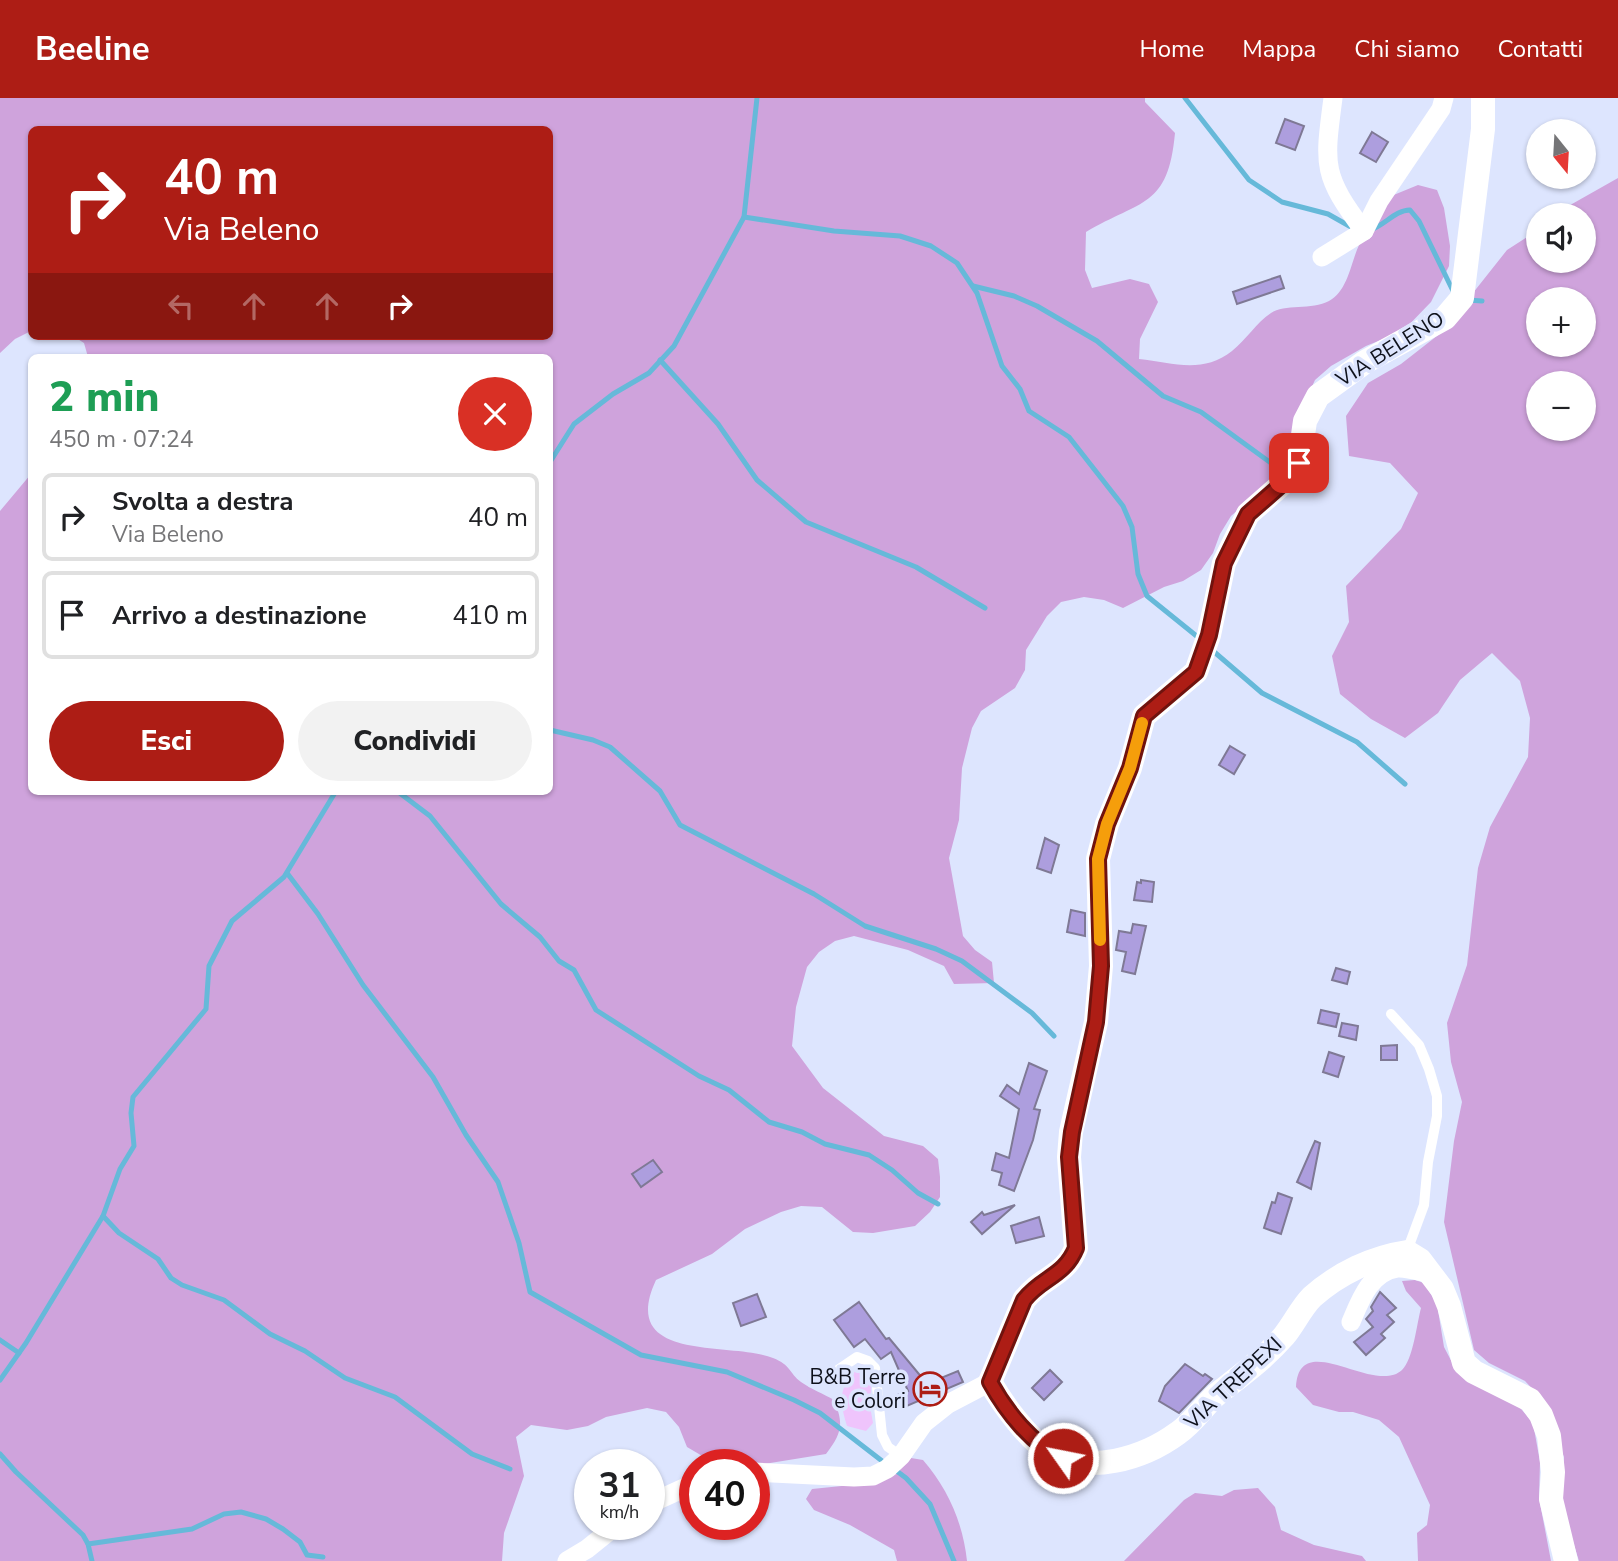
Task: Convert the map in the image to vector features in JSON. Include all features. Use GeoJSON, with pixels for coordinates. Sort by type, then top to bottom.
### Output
{"type":"FeatureCollection","features":[{"type":"Feature","properties":{"kind":"street"},"geometry":{"type":"LineString","coordinates":[[1333,98],[1326,148],[1328,172],[1340,199],[1364,231]]}},
{"type":"Feature","properties":{"kind":"street"},"geometry":{"type":"LineString","coordinates":[[1322,257],[1364,231],[1379,201],[1441,109],[1444,98]]}},
{"type":"Feature","properties":{"kind":"street","name":"VIA BELENO"},"geometry":{"type":"LineString","coordinates":[[990,1382],[1024,1300],[1032,1289],[1064,1269],[1071,1261],[1076,1248],[1069,1157],[1096,1022],[1099,994],[1101,966],[1098,859],[1107,824],[1130,768],[1144,716],[1196,672],[1209,635],[1224,563],[1248,514],[1281,485],[1299,463],[1305,421],[1318,396],[1365,362],[1445,318],[1462,298],[1483,129],[1483,98]]}},
{"type":"Feature","properties":{"kind":"street"},"geometry":{"type":"LineString","coordinates":[[1407,1252],[1420,1260],[1431,1274],[1449,1306],[1464,1363],[1475,1372],[1530,1400],[1541,1415],[1549,1436],[1553,1472],[1551,1499],[1566,1561]]}},
{"type":"Feature","properties":{"kind":"street","name":"VIA TREPEXI"},"geometry":{"type":"LineString","coordinates":[[990,1382],[1038,1444],[1051,1453],[1079,1462],[1108,1461],[1134,1456],[1152,1450],[1181,1431],[1215,1396],[1255,1366],[1284,1335],[1310,1299],[1329,1283],[1377,1258],[1407,1252]]}},
{"type":"Feature","properties":{"kind":"street"},"geometry":{"type":"LineString","coordinates":[[1351,1322],[1365,1289],[1385,1272],[1399,1268],[1431,1274]]}},
{"type":"Feature","properties":{"kind":"street"},"geometry":{"type":"LineString","coordinates":[[770,1473],[873,1476],[887,1469],[901,1456],[925,1423],[948,1404],[990,1382]]}},
{"type":"Feature","properties":{"kind":"street"},"geometry":{"type":"LineString","coordinates":[[567,1561],[598,1540]]}},
{"type":"Feature","properties":{"kind":"lane"},"geometry":{"type":"LineString","coordinates":[[1391,1014],[1419,1045],[1437,1097],[1437,1116],[1423,1205],[1407,1252]]}},
{"type":"Feature","properties":{"kind":"lane"},"geometry":{"type":"LineString","coordinates":[[825,1378],[857,1357],[875,1368],[882,1434],[888,1447],[901,1456]]}},
{"type":"Feature","properties":{"kind":"shaded area"},"geometry":{"type":"Polygon","coordinates":[[[0,98],[1145,98],[1145,102],[1175,133],[1166,175],[1159,189],[1149,198],[1086,232],[1085,270],[1092,288],[1130,279],[1149,284],[1158,302],[1140,339],[1139,359],[1176,364],[1210,363],[1237,347],[1271,313],[1329,301],[1345,283],[1379,201],[1418,185],[1437,190],[1444,208],[1450,246],[1449,266],[1431,302],[1403,331],[1366,346],[1331,366],[1315,380],[1297,419],[1295,438],[1287,457],[1263,488],[1231,516],[1213,553],[1201,570],[1123,608],[1104,600],[1084,597],[1061,602],[1047,616],[1026,650],[1025,670],[1015,688],[981,711],[972,728],[962,768],[959,820],[949,858],[963,936],[975,950],[992,962],[994,983],[954,984],[944,966],[908,950],[854,936],[835,941],[819,952],[807,967],[796,1007],[792,1046],[823,1088],[884,1136],[923,1146],[938,1159],[940,1197],[930,1212],[915,1226],[873,1233],[853,1232],[822,1207],[801,1206],[781,1212],[745,1229],[712,1254],[656,1280],[648,1307],[652,1325],[665,1337],[684,1344],[773,1358],[787,1366],[801,1382],[834,1400],[840,1428],[826,1454],[770,1463],[770,1449],[690,1449],[679,1427],[666,1412],[647,1408],[606,1417],[588,1426],[567,1430],[531,1425],[516,1437],[524,1476],[504,1533],[502,1561],[0,1561],[0,511],[28,478],[28,795],[553,795],[553,354],[87,354],[84,343],[79,340],[553,340],[553,126],[28,126],[28,332],[15,339],[0,353],[0,98]]]}},
{"type":"Feature","properties":{"kind":"shaded area"},"geometry":{"type":"Polygon","coordinates":[[[1618,178],[1618,1561],[1579,1561],[1562,1507],[1564,1457],[1539,1396],[1525,1381],[1489,1363],[1474,1350],[1444,1222],[1454,1141],[1462,1102],[1451,1062],[1447,1023],[1467,965],[1478,868],[1490,827],[1528,757],[1530,718],[1520,681],[1492,653],[1460,680],[1438,713],[1405,738],[1371,719],[1340,694],[1332,656],[1349,622],[1346,586],[1401,529],[1418,493],[1390,463],[1349,456],[1346,416],[1368,383],[1401,364],[1442,332],[1507,250],[1526,238],[1526,273],[1596,273],[1596,203],[1574,203],[1618,178]]]}},
{"type":"Feature","properties":{"kind":"shaded area"},"geometry":{"type":"Polygon","coordinates":[[[1415,1280],[1424,1283],[1437,1304],[1444,1347],[1457,1372],[1517,1404],[1533,1423],[1540,1462],[1539,1498],[1551,1561],[1418,1561],[1417,1533],[1427,1525],[1430,1505],[1399,1437],[1379,1420],[1313,1405],[1296,1387],[1300,1370],[1310,1363],[1323,1362],[1374,1375],[1390,1376],[1402,1370],[1412,1350],[1421,1308],[1406,1291],[1402,1281],[1415,1280]]]}},
{"type":"Feature","properties":{"kind":"shaded area"},"geometry":{"type":"Polygon","coordinates":[[[862,1364],[870,1369],[872,1374],[870,1406],[873,1423],[866,1431],[847,1426],[842,1407],[842,1392],[862,1364]]]}},
{"type":"Feature","properties":{"kind":"shaded area"},"geometry":{"type":"Polygon","coordinates":[[[911,1458],[923,1460],[947,1495],[962,1533],[967,1561],[897,1561],[894,1550],[850,1525],[814,1510],[806,1499],[812,1489],[871,1483],[895,1475],[911,1458]]]}},
{"type":"Feature","properties":{"kind":"shaded area"},"geometry":{"type":"Polygon","coordinates":[[[1258,1488],[1275,1507],[1281,1530],[1314,1545],[1362,1556],[1366,1561],[1124,1561],[1184,1500],[1195,1493],[1222,1496],[1234,1490],[1258,1488]]]}},
{"type":"Feature","properties":{"kind":"building"},"geometry":{"type":"Polygon","coordinates":[[[1285,119],[1304,126],[1295,150],[1276,143],[1285,119]]]}},
{"type":"Feature","properties":{"kind":"building"},"geometry":{"type":"Polygon","coordinates":[[[1372,132],[1388,142],[1376,162],[1360,153],[1372,132]]]}},
{"type":"Feature","properties":{"kind":"building"},"geometry":{"type":"Polygon","coordinates":[[[1280,276],[1284,288],[1237,304],[1233,292],[1280,276]]]}},
{"type":"Feature","properties":{"kind":"building"},"geometry":{"type":"Polygon","coordinates":[[[1230,746],[1245,755],[1234,774],[1219,765],[1230,746]]]}},
{"type":"Feature","properties":{"kind":"building"},"geometry":{"type":"Polygon","coordinates":[[[1045,838],[1059,845],[1051,873],[1037,868],[1045,838]]]}},
{"type":"Feature","properties":{"kind":"building"},"geometry":{"type":"Polygon","coordinates":[[[1141,880],[1154,882],[1152,902],[1134,900],[1137,882],[1141,883],[1141,880]]]}},
{"type":"Feature","properties":{"kind":"building"},"geometry":{"type":"Polygon","coordinates":[[[1071,910],[1085,913],[1085,936],[1067,932],[1071,910]]]}},
{"type":"Feature","properties":{"kind":"building"},"geometry":{"type":"Polygon","coordinates":[[[1133,924],[1146,926],[1135,974],[1122,971],[1126,952],[1116,950],[1119,931],[1131,933],[1133,924]]]}},
{"type":"Feature","properties":{"kind":"building"},"geometry":{"type":"Polygon","coordinates":[[[1336,968],[1350,972],[1347,984],[1332,980],[1336,968]]]}},
{"type":"Feature","properties":{"kind":"building"},"geometry":{"type":"Polygon","coordinates":[[[1321,1010],[1339,1014],[1336,1027],[1318,1023],[1321,1010]]]}},
{"type":"Feature","properties":{"kind":"building"},"geometry":{"type":"Polygon","coordinates":[[[1342,1023],[1358,1026],[1356,1040],[1339,1036],[1342,1023]]]}},
{"type":"Feature","properties":{"kind":"building"},"geometry":{"type":"Polygon","coordinates":[[[1397,1045],[1397,1060],[1381,1060],[1381,1046],[1397,1045]]]}},
{"type":"Feature","properties":{"kind":"building"},"geometry":{"type":"Polygon","coordinates":[[[1329,1052],[1344,1057],[1338,1077],[1323,1072],[1329,1052]]]}},
{"type":"Feature","properties":{"kind":"building"},"geometry":{"type":"Polygon","coordinates":[[[1029,1063],[1047,1071],[1034,1109],[1040,1110],[1033,1140],[1014,1191],[999,1185],[1002,1173],[992,1170],[996,1153],[1009,1158],[1019,1109],[1000,1096],[1007,1085],[1019,1094],[1029,1063]]]}},
{"type":"Feature","properties":{"kind":"building"},"geometry":{"type":"Polygon","coordinates":[[[1315,1141],[1320,1143],[1311,1189],[1297,1182],[1315,1141]]]}},
{"type":"Feature","properties":{"kind":"building"},"geometry":{"type":"Polygon","coordinates":[[[653,1160],[662,1172],[641,1187],[632,1174],[653,1160]]]}},
{"type":"Feature","properties":{"kind":"building"},"geometry":{"type":"Polygon","coordinates":[[[1278,1193],[1292,1198],[1281,1234],[1264,1228],[1272,1202],[1275,1203],[1278,1193]]]}},
{"type":"Feature","properties":{"kind":"building"},"geometry":{"type":"Polygon","coordinates":[[[1015,1205],[982,1234],[971,1222],[982,1212],[984,1215],[1015,1205]]]}},
{"type":"Feature","properties":{"kind":"building"},"geometry":{"type":"Polygon","coordinates":[[[1039,1217],[1044,1236],[1016,1243],[1011,1226],[1039,1217]]]}},
{"type":"Feature","properties":{"kind":"building"},"geometry":{"type":"Polygon","coordinates":[[[1380,1292],[1396,1308],[1387,1315],[1394,1322],[1381,1334],[1385,1338],[1366,1355],[1354,1342],[1373,1327],[1366,1319],[1373,1311],[1371,1307],[1380,1292]]]}},
{"type":"Feature","properties":{"kind":"building"},"geometry":{"type":"Polygon","coordinates":[[[757,1294],[766,1317],[741,1326],[733,1303],[757,1294]]]}},
{"type":"Feature","properties":{"kind":"building"},"geometry":{"type":"Polygon","coordinates":[[[859,1302],[886,1339],[889,1338],[933,1391],[931,1382],[958,1371],[963,1382],[902,1408],[897,1395],[908,1391],[891,1352],[881,1359],[865,1339],[854,1347],[834,1320],[859,1302]]]}},
{"type":"Feature","properties":{"kind":"building"},"geometry":{"type":"Polygon","coordinates":[[[1185,1364],[1212,1379],[1179,1413],[1159,1401],[1165,1386],[1185,1364]]]}},
{"type":"Feature","properties":{"kind":"building"},"geometry":{"type":"Polygon","coordinates":[[[1050,1370],[1062,1382],[1044,1400],[1032,1388],[1050,1370]]]}},
{"type":"Feature","properties":{"kind":"waterway"},"geometry":{"type":"LineString","coordinates":[[553,457],[574,424],[613,394],[649,373],[674,346],[744,217],[757,98]]}},
{"type":"Feature","properties":{"kind":"waterway"},"geometry":{"type":"LineString","coordinates":[[1185,98],[1249,180],[1282,202],[1328,214],[1351,227]]}},
{"type":"Feature","properties":{"kind":"waterway"},"geometry":{"type":"LineString","coordinates":[[1370,230],[1399,213],[1410,210],[1419,221],[1454,293]]}},
{"type":"Feature","properties":{"kind":"waterway"},"geometry":{"type":"LineString","coordinates":[[744,217],[834,231],[900,236],[931,246],[957,263],[977,293],[1002,366],[1020,389],[1029,411],[1069,437],[1123,506],[1132,527],[1138,574],[1147,596],[1199,638]]}},
{"type":"Feature","properties":{"kind":"waterway"},"geometry":{"type":"LineString","coordinates":[[973,286],[1014,296],[1037,306],[1097,341],[1163,396],[1201,412],[1271,463]]}},
{"type":"Feature","properties":{"kind":"waterway"},"geometry":{"type":"LineString","coordinates":[[1468,300],[1482,301]]}},
{"type":"Feature","properties":{"kind":"waterway"},"geometry":{"type":"LineString","coordinates":[[660,360],[718,424],[757,480],[806,522],[916,567],[985,608]]}},
{"type":"Feature","properties":{"kind":"waterway"},"geometry":{"type":"LineString","coordinates":[[1212,650],[1262,693],[1357,742],[1405,784]]}},
{"type":"Feature","properties":{"kind":"waterway"},"geometry":{"type":"LineString","coordinates":[[553,731],[610,747],[660,791],[680,825],[814,894],[865,926],[936,949],[962,961],[1032,1013],[1054,1036]]}},
{"type":"Feature","properties":{"kind":"waterway"},"geometry":{"type":"LineString","coordinates":[[0,1380],[26,1343],[103,1216],[120,1169],[134,1146],[131,1113],[133,1097],[206,1009],[209,966],[232,921],[284,877],[334,795]]}},
{"type":"Feature","properties":{"kind":"waterway"},"geometry":{"type":"LineString","coordinates":[[402,795],[430,816],[501,904],[540,937],[559,961],[574,970],[596,1010],[699,1076],[729,1090],[769,1122],[802,1132],[825,1144],[869,1155],[892,1170],[918,1193],[938,1204]]}},
{"type":"Feature","properties":{"kind":"waterway"},"geometry":{"type":"LineString","coordinates":[[287,873],[318,914],[363,985],[433,1077],[466,1135],[498,1182],[519,1243],[530,1292],[641,1355],[727,1372],[794,1400],[820,1413],[886,1464]]}},
{"type":"Feature","properties":{"kind":"waterway"},"geometry":{"type":"LineString","coordinates":[[103,1216],[119,1233],[158,1259],[171,1278],[182,1285],[224,1300],[270,1334],[305,1351],[345,1378],[395,1397],[472,1454],[510,1469]]}},
{"type":"Feature","properties":{"kind":"waterway"},"geometry":{"type":"LineString","coordinates":[[0,1340],[19,1353]]}},
{"type":"Feature","properties":{"kind":"waterway"},"geometry":{"type":"LineString","coordinates":[[0,1454],[83,1535],[92,1561]]}},
{"type":"Feature","properties":{"kind":"waterway"},"geometry":{"type":"LineString","coordinates":[[894,1469],[930,1504],[954,1561]]}},
{"type":"Feature","properties":{"kind":"waterway"},"geometry":{"type":"LineString","coordinates":[[88,1544],[192,1529],[224,1514],[241,1512],[266,1519],[283,1529],[300,1542],[307,1555],[323,1557]]}},
{"type":"Feature","properties":{"kind":"slow traffic"},"geometry":{"type":"LineString","coordinates":[[1100,940],[1098,859],[1107,824],[1130,768],[1142,723]]}},
{"type":"Feature","properties":{"kind":"place","name":"B&B Terre e Colori"},"geometry":{"type":"Point","coordinates":[930,1389]}},
{"type":"Feature","properties":{"kind":"route"},"geometry":{"type":"LineString","coordinates":[[1063,1458],[1038,1444],[990,1382],[1024,1300],[1032,1289],[1064,1269],[1071,1261],[1076,1248],[1069,1157],[1096,1022],[1099,994],[1101,966],[1098,859],[1107,824],[1130,768],[1144,716],[1196,672],[1209,635],[1224,563],[1248,514],[1281,485],[1299,463]]}}]}
